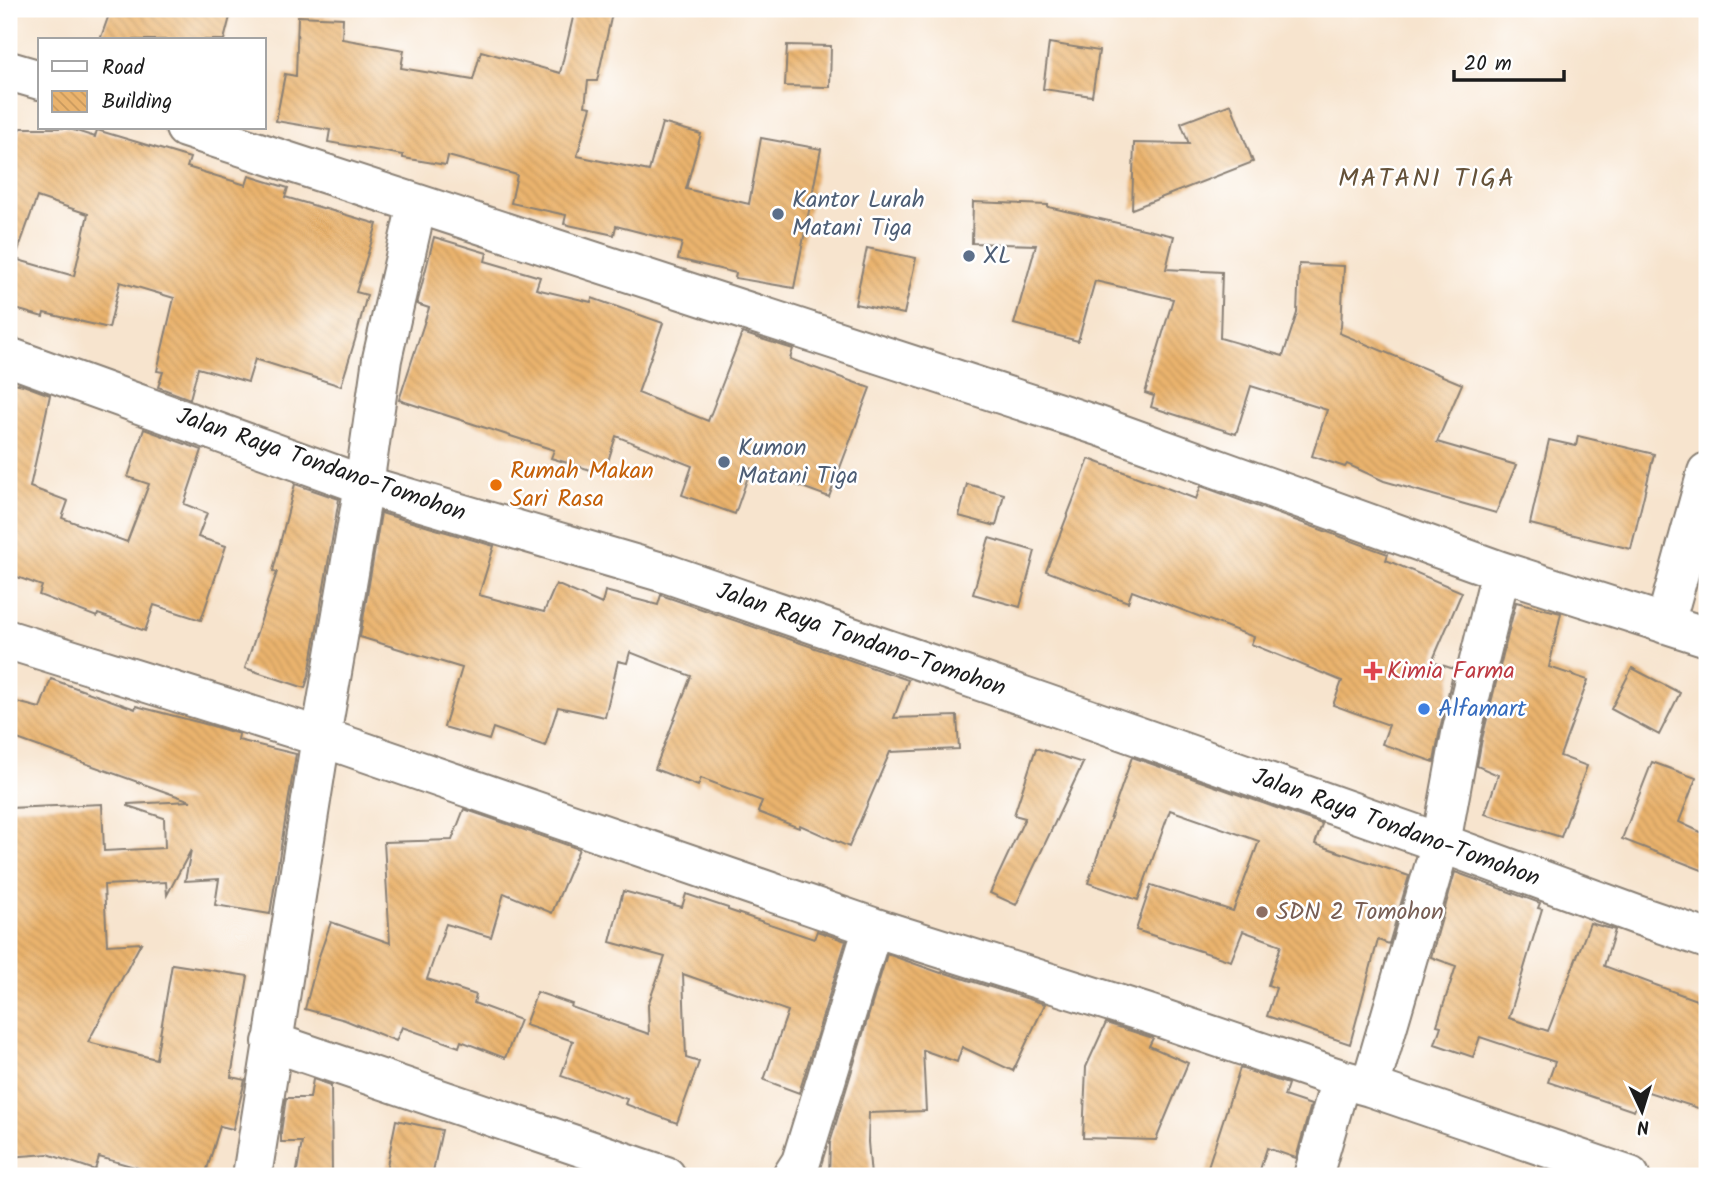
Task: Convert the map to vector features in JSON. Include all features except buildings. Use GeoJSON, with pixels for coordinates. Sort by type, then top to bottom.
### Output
{"type":"FeatureCollection","features":[{"type":"Feature","properties":{"kind":"main road"},"geometry":{"type":"LineString","coordinates":[[9,71],[38,79]]}},
{"type":"Feature","properties":{"kind":"main road"},"geometry":{"type":"LineString","coordinates":[[191,130],[1099,426],[1501,571],[1707,637]]}},
{"type":"Feature","properties":{"kind":"main road"},"geometry":{"type":"LineString","coordinates":[[252,1176],[382,359],[417,204]]}},
{"type":"Feature","properties":{"kind":"main road","name":"Jalan Raya Tondano-Tomohon"},"geometry":{"type":"LineString","coordinates":[[9,357],[364,485],[668,574],[1044,703],[1707,939]]}},
{"type":"Feature","properties":{"kind":"main road"},"geometry":{"type":"LineString","coordinates":[[1665,624],[1707,472]]}},
{"type":"Feature","properties":{"kind":"main road"},"geometry":{"type":"LineString","coordinates":[[1313,1176],[1356,1083],[1441,843],[1461,734],[1501,571]]}},
{"type":"Feature","properties":{"kind":"main road"},"geometry":{"type":"LineString","coordinates":[[9,640],[321,737],[873,927],[1146,1013],[1630,1176]]}},
{"type":"Feature","properties":{"kind":"main road"},"geometry":{"type":"LineString","coordinates":[[792,1176],[801,1162],[873,927]]}},
{"type":"Feature","properties":{"kind":"main road"},"geometry":{"type":"LineString","coordinates":[[272,1042],[666,1176]]}},
{"type":"Feature","properties":{"kind":"place","name":"Kantor Lurah Matani Tiga"},"geometry":{"type":"Point","coordinates":[778,214]}},
{"type":"Feature","properties":{"kind":"place","name":"XL"},"geometry":{"type":"Point","coordinates":[969,256]}},
{"type":"Feature","properties":{"kind":"place","name":"Kumon Matani Tiga"},"geometry":{"type":"Point","coordinates":[724,462]}},
{"type":"Feature","properties":{"kind":"place","name":"Rumah Makan Sari Rasa"},"geometry":{"type":"Point","coordinates":[496,485]}},
{"type":"Feature","properties":{"kind":"place","name":"Kimia Farma"},"geometry":{"type":"Point","coordinates":[1373,671]}},
{"type":"Feature","properties":{"kind":"place","name":"Alfamart"},"geometry":{"type":"Point","coordinates":[1424,709]}},
{"type":"Feature","properties":{"kind":"place","name":"SDN 2 Tomohon"},"geometry":{"type":"Point","coordinates":[1262,912]}},
{"type":"Feature","properties":{"kind":"district","name":"MATANI TIGA"},"geometry":{"type":"Point","coordinates":[1427,179]}}]}
